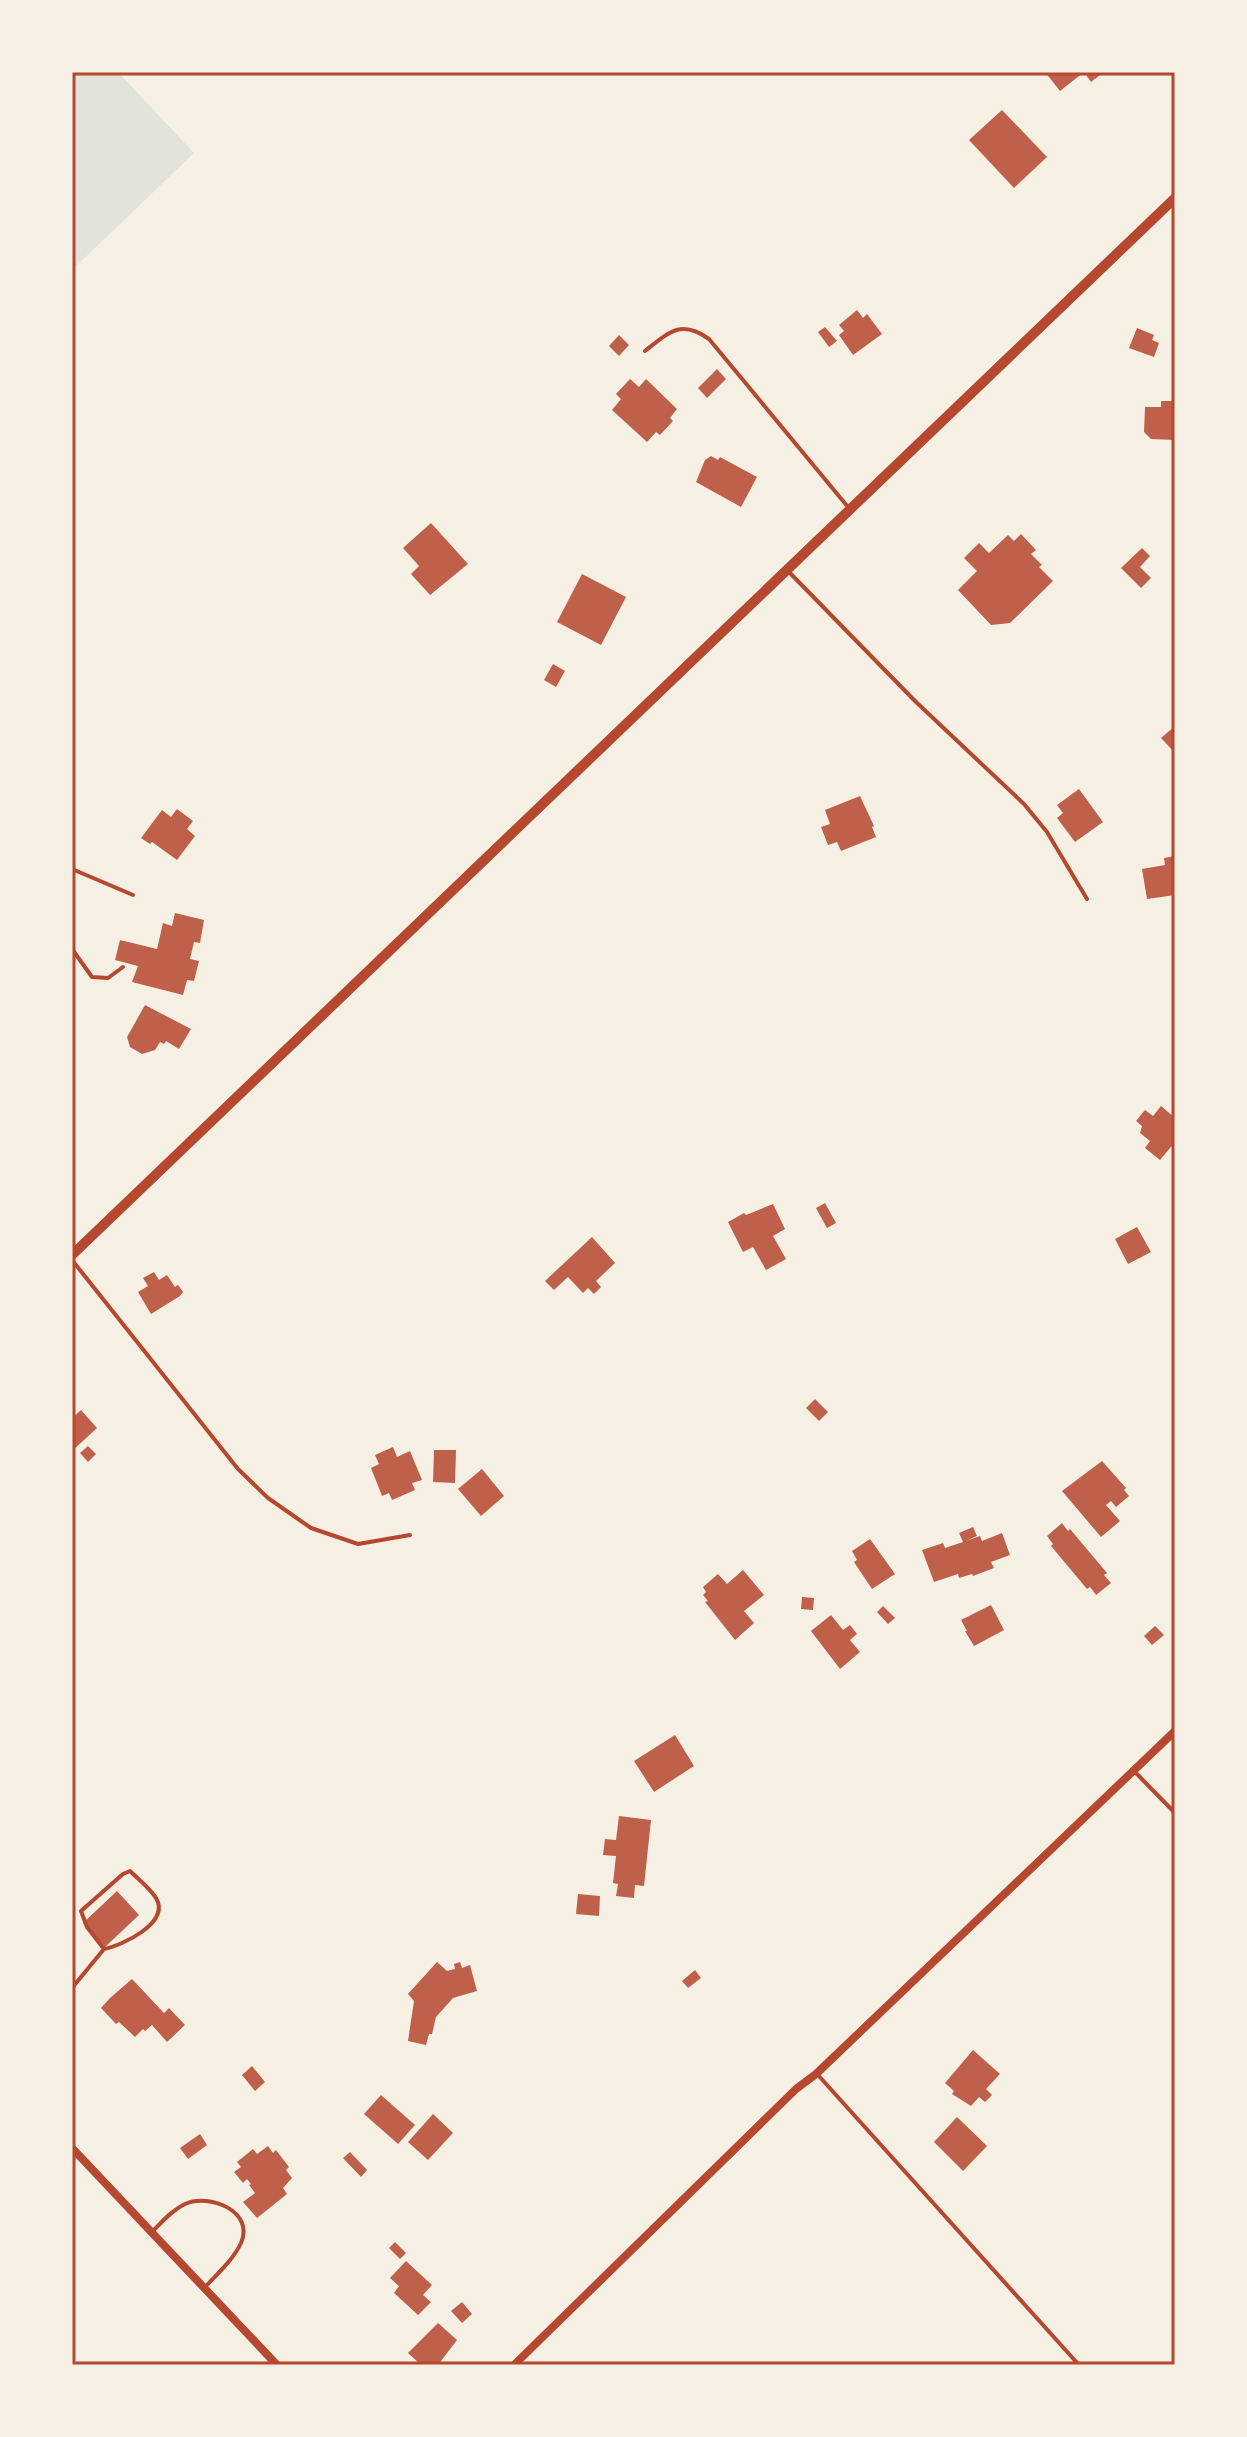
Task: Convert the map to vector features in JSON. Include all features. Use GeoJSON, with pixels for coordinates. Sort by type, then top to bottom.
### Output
{"type":"FeatureCollection","features":[{"type":"Feature","properties":{"kind":"street"},"geometry":{"type":"LineString","coordinates":[[72,1258],[1175,198]]}},
{"type":"Feature","properties":{"kind":"street"},"geometry":{"type":"LineString","coordinates":[[514,2365],[796,2089],[816,2074],[1175,1731]]}},
{"type":"Feature","properties":{"kind":"street"},"geometry":{"type":"LineString","coordinates":[[72,2148],[277,2365]]}},
{"type":"Feature","properties":{"kind":"lane"},"geometry":{"type":"LineString","coordinates":[[645,351],[670,331],[688,327],[709,339],[849,509]]}},
{"type":"Feature","properties":{"kind":"lane"},"geometry":{"type":"LineString","coordinates":[[786,569],[915,701],[1024,804],[1047,832],[1087,899]]}},
{"type":"Feature","properties":{"kind":"lane"},"geometry":{"type":"LineString","coordinates":[[72,869],[133,895]]}},
{"type":"Feature","properties":{"kind":"lane"},"geometry":{"type":"LineString","coordinates":[[72,949],[92,977],[108,978],[123,967]]}},
{"type":"Feature","properties":{"kind":"lane"},"geometry":{"type":"LineString","coordinates":[[72,1258],[238,1469],[268,1498],[311,1528],[358,1544],[410,1535]]}},
{"type":"Feature","properties":{"kind":"lane"},"geometry":{"type":"LineString","coordinates":[[1133,1771],[1175,1813]]}},
{"type":"Feature","properties":{"kind":"lane"},"geometry":{"type":"LineString","coordinates":[[72,1988],[104,1949],[118,1946],[141,1933],[156,1917],[159,1906],[156,1899],[130,1871],[81,1911],[87,1927],[104,1949]]}},
{"type":"Feature","properties":{"kind":"lane"},"geometry":{"type":"LineString","coordinates":[[816,2074],[1079,2365]]}},
{"type":"Feature","properties":{"kind":"lane"},"geometry":{"type":"LineString","coordinates":[[152,2232],[175,2209],[188,2202],[207,2201],[237,2213],[243,2225],[242,2240],[231,2259],[204,2288]]}},
{"type":"Feature","properties":{"kind":"shaded area"},"geometry":{"type":"Polygon","coordinates":[[[72,72],[118,72],[194,153],[72,270],[72,72]]]}},
{"type":"Feature","properties":{"kind":"building"},"geometry":{"type":"Polygon","coordinates":[[[1045,72],[1084,72],[1060,91],[1045,72]]]}},
{"type":"Feature","properties":{"kind":"building"},"geometry":{"type":"Polygon","coordinates":[[[1084,72],[1104,72],[1091,82],[1084,72]]]}},
{"type":"Feature","properties":{"kind":"building"},"geometry":{"type":"Polygon","coordinates":[[[1002,110],[1047,157],[1014,188],[969,140],[1002,110]]]}},
{"type":"Feature","properties":{"kind":"building"},"geometry":{"type":"Polygon","coordinates":[[[857,310],[863,318],[867,314],[882,334],[853,355],[839,335],[844,331],[839,325],[857,310]]]}},
{"type":"Feature","properties":{"kind":"building"},"geometry":{"type":"Polygon","coordinates":[[[825,327],[837,341],[829,347],[818,332],[825,327]]]}},
{"type":"Feature","properties":{"kind":"building"},"geometry":{"type":"Polygon","coordinates":[[[1137,328],[1154,335],[1152,340],[1159,343],[1154,357],[1129,348],[1137,328]]]}},
{"type":"Feature","properties":{"kind":"building"},"geometry":{"type":"Polygon","coordinates":[[[619,335],[629,345],[619,356],[609,346],[619,335]]]}},
{"type":"Feature","properties":{"kind":"building"},"geometry":{"type":"Polygon","coordinates":[[[717,369],[726,379],[707,398],[698,388],[717,369]]]}},
{"type":"Feature","properties":{"kind":"building"},"geometry":{"type":"Polygon","coordinates":[[[630,379],[639,387],[646,379],[677,409],[670,418],[673,421],[660,435],[656,432],[647,442],[612,410],[621,399],[616,394],[630,379]]]}},
{"type":"Feature","properties":{"kind":"building"},"geometry":{"type":"Polygon","coordinates":[[[1161,401],[1172,401],[1175,440],[1151,439],[1144,432],[1145,407],[1161,407],[1161,401]]]}},
{"type":"Feature","properties":{"kind":"building"},"geometry":{"type":"Polygon","coordinates":[[[711,456],[718,460],[720,457],[757,477],[741,507],[696,482],[705,460],[711,456]]]}},
{"type":"Feature","properties":{"kind":"building"},"geometry":{"type":"Polygon","coordinates":[[[431,523],[468,564],[430,595],[411,574],[419,566],[403,548],[431,523]]]}},
{"type":"Feature","properties":{"kind":"building"},"geometry":{"type":"Polygon","coordinates":[[[1021,534],[1036,550],[1031,554],[1042,565],[1039,567],[1053,581],[1010,623],[991,625],[958,590],[977,571],[964,558],[979,543],[989,553],[1008,535],[1014,541],[1021,534]]]}},
{"type":"Feature","properties":{"kind":"building"},"geometry":{"type":"Polygon","coordinates":[[[1142,548],[1150,556],[1140,567],[1151,578],[1141,588],[1121,568],[1142,548]]]}},
{"type":"Feature","properties":{"kind":"building"},"geometry":{"type":"Polygon","coordinates":[[[582,574],[626,597],[601,645],[557,622],[582,574]]]}},
{"type":"Feature","properties":{"kind":"building"},"geometry":{"type":"Polygon","coordinates":[[[553,664],[565,671],[556,687],[544,680],[553,664]]]}},
{"type":"Feature","properties":{"kind":"building"},"geometry":{"type":"Polygon","coordinates":[[[1175,726],[1175,753],[1161,738],[1175,726]]]}},
{"type":"Feature","properties":{"kind":"building"},"geometry":{"type":"Polygon","coordinates":[[[1079,789],[1103,822],[1075,842],[1057,818],[1063,813],[1057,805],[1079,789]]]}},
{"type":"Feature","properties":{"kind":"building"},"geometry":{"type":"Polygon","coordinates":[[[860,796],[876,837],[841,851],[837,842],[828,845],[821,827],[830,824],[825,810],[860,796]]]}},
{"type":"Feature","properties":{"kind":"building"},"geometry":{"type":"Polygon","coordinates":[[[177,809],[193,821],[187,829],[195,836],[177,860],[141,838],[162,810],[171,817],[177,809]]]}},
{"type":"Feature","properties":{"kind":"building"},"geometry":{"type":"Polygon","coordinates":[[[1175,856],[1175,895],[1147,899],[1142,869],[1165,865],[1164,858],[1175,856]]]}},
{"type":"Feature","properties":{"kind":"building"},"geometry":{"type":"Polygon","coordinates":[[[175,913],[204,920],[200,943],[194,942],[190,959],[199,961],[194,981],[187,980],[183,995],[132,982],[138,966],[115,960],[120,940],[157,949],[163,923],[172,926],[175,913]]]}},
{"type":"Feature","properties":{"kind":"building"},"geometry":{"type":"Polygon","coordinates":[[[145,1005],[191,1029],[179,1049],[166,1041],[164,1044],[160,1042],[155,1050],[142,1054],[130,1047],[127,1037],[145,1005]]]}},
{"type":"Feature","properties":{"kind":"building"},"geometry":{"type":"Polygon","coordinates":[[[1161,1106],[1175,1118],[1175,1137],[1172,1140],[1175,1142],[1160,1160],[1145,1148],[1150,1141],[1140,1133],[1142,1126],[1136,1121],[1145,1110],[1153,1116],[1161,1106]]]}},
{"type":"Feature","properties":{"kind":"building"},"geometry":{"type":"Polygon","coordinates":[[[825,1203],[836,1223],[827,1228],[816,1208],[825,1203]]]}},
{"type":"Feature","properties":{"kind":"building"},"geometry":{"type":"Polygon","coordinates":[[[773,1204],[785,1229],[773,1236],[786,1259],[766,1270],[753,1247],[743,1252],[728,1222],[744,1213],[746,1215],[773,1204]]]}},
{"type":"Feature","properties":{"kind":"building"},"geometry":{"type":"Polygon","coordinates":[[[1137,1227],[1151,1252],[1128,1264],[1115,1239],[1137,1227]]]}},
{"type":"Feature","properties":{"kind":"building"},"geometry":{"type":"Polygon","coordinates":[[[592,1237],[615,1263],[596,1281],[601,1287],[594,1294],[588,1288],[583,1293],[568,1277],[554,1290],[545,1281],[592,1237]]]}},
{"type":"Feature","properties":{"kind":"building"},"geometry":{"type":"Polygon","coordinates":[[[154,1272],[159,1280],[167,1275],[183,1292],[151,1314],[138,1292],[148,1286],[143,1278],[154,1272]]]}},
{"type":"Feature","properties":{"kind":"building"},"geometry":{"type":"Polygon","coordinates":[[[815,1399],[828,1412],[819,1421],[806,1408],[815,1399]]]}},
{"type":"Feature","properties":{"kind":"building"},"geometry":{"type":"Polygon","coordinates":[[[81,1410],[97,1428],[72,1451],[72,1418],[81,1410]]]}},
{"type":"Feature","properties":{"kind":"building"},"geometry":{"type":"Polygon","coordinates":[[[88,1446],[96,1454],[88,1462],[80,1453],[88,1446]]]}},
{"type":"Feature","properties":{"kind":"building"},"geometry":{"type":"Polygon","coordinates":[[[393,1447],[397,1457],[410,1451],[422,1480],[412,1483],[415,1490],[392,1500],[389,1493],[382,1496],[371,1468],[379,1464],[375,1455],[393,1447]]]}},
{"type":"Feature","properties":{"kind":"building"},"geometry":{"type":"Polygon","coordinates":[[[434,1450],[456,1450],[455,1483],[433,1482],[434,1450]]]}},
{"type":"Feature","properties":{"kind":"building"},"geometry":{"type":"Polygon","coordinates":[[[1102,1461],[1126,1488],[1124,1490],[1129,1496],[1116,1507],[1111,1501],[1106,1505],[1120,1521],[1101,1537],[1062,1491],[1102,1461]]]}},
{"type":"Feature","properties":{"kind":"building"},"geometry":{"type":"Polygon","coordinates":[[[482,1469],[504,1496],[481,1516],[458,1489],[482,1469]]]}},
{"type":"Feature","properties":{"kind":"building"},"geometry":{"type":"Polygon","coordinates":[[[1062,1523],[1107,1573],[1104,1575],[1111,1583],[1096,1595],[1090,1587],[1087,1589],[1051,1546],[1053,1544],[1047,1536],[1062,1523]]]}},
{"type":"Feature","properties":{"kind":"building"},"geometry":{"type":"Polygon","coordinates":[[[973,1527],[977,1536],[966,1541],[980,1536],[982,1541],[1002,1533],[1010,1555],[991,1562],[994,1568],[973,1576],[959,1578],[958,1574],[934,1582],[922,1550],[943,1543],[945,1548],[963,1542],[959,1533],[973,1527]]]}},
{"type":"Feature","properties":{"kind":"building"},"geometry":{"type":"Polygon","coordinates":[[[870,1539],[895,1574],[872,1589],[854,1562],[857,1560],[852,1551],[870,1539]]]}},
{"type":"Feature","properties":{"kind":"building"},"geometry":{"type":"Polygon","coordinates":[[[743,1570],[764,1595],[744,1611],[754,1623],[735,1640],[705,1602],[708,1601],[703,1595],[706,1592],[703,1587],[718,1574],[727,1584],[743,1570]]]}},
{"type":"Feature","properties":{"kind":"building"},"geometry":{"type":"Polygon","coordinates":[[[802,1597],[814,1598],[813,1610],[801,1609],[802,1597]]]}},
{"type":"Feature","properties":{"kind":"building"},"geometry":{"type":"Polygon","coordinates":[[[991,1605],[1004,1630],[974,1646],[961,1620],[991,1605]]]}},
{"type":"Feature","properties":{"kind":"building"},"geometry":{"type":"Polygon","coordinates":[[[883,1606],[895,1618],[888,1624],[877,1612],[883,1606]]]}},
{"type":"Feature","properties":{"kind":"building"},"geometry":{"type":"Polygon","coordinates":[[[831,1615],[843,1630],[850,1625],[857,1634],[850,1640],[860,1652],[840,1669],[811,1631],[831,1615]]]}},
{"type":"Feature","properties":{"kind":"building"},"geometry":{"type":"Polygon","coordinates":[[[1155,1626],[1164,1635],[1152,1645],[1144,1636],[1155,1626]]]}},
{"type":"Feature","properties":{"kind":"building"},"geometry":{"type":"Polygon","coordinates":[[[675,1735],[694,1766],[654,1792],[634,1761],[675,1735]]]}},
{"type":"Feature","properties":{"kind":"building"},"geometry":{"type":"Polygon","coordinates":[[[619,1816],[651,1820],[644,1886],[635,1885],[634,1898],[616,1896],[618,1884],[613,1883],[616,1856],[603,1855],[605,1839],[616,1840],[619,1816]]]}},
{"type":"Feature","properties":{"kind":"building"},"geometry":{"type":"Polygon","coordinates":[[[117,1891],[139,1915],[105,1947],[83,1923],[117,1891]]]}},
{"type":"Feature","properties":{"kind":"building"},"geometry":{"type":"Polygon","coordinates":[[[578,1894],[600,1896],[599,1916],[576,1914],[578,1894]]]}},
{"type":"Feature","properties":{"kind":"building"},"geometry":{"type":"Polygon","coordinates":[[[437,1962],[447,1971],[455,1969],[454,1964],[460,1962],[462,1968],[470,1965],[477,1991],[453,1998],[436,2017],[426,2045],[408,2041],[414,2001],[408,1994],[437,1962]]]}},
{"type":"Feature","properties":{"kind":"building"},"geometry":{"type":"Polygon","coordinates":[[[695,1970],[701,1978],[688,1988],[682,1981],[695,1970]]]}},
{"type":"Feature","properties":{"kind":"building"},"geometry":{"type":"Polygon","coordinates":[[[132,1979],[164,2013],[169,2008],[185,2025],[167,2042],[152,2025],[135,2037],[119,2022],[116,2024],[101,2008],[132,1979]]]}},
{"type":"Feature","properties":{"kind":"building"},"geometry":{"type":"Polygon","coordinates":[[[973,2050],[1000,2074],[986,2089],[992,2095],[985,2102],[979,2097],[971,2106],[952,2094],[954,2091],[945,2083],[973,2050]]]}},
{"type":"Feature","properties":{"kind":"building"},"geometry":{"type":"Polygon","coordinates":[[[252,2066],[265,2082],[255,2091],[242,2075],[252,2066]]]}},
{"type":"Feature","properties":{"kind":"building"},"geometry":{"type":"Polygon","coordinates":[[[381,2095],[415,2125],[398,2144],[364,2114],[381,2095]]]}},
{"type":"Feature","properties":{"kind":"building"},"geometry":{"type":"Polygon","coordinates":[[[433,2114],[453,2133],[428,2160],[408,2142],[433,2114]]]}},
{"type":"Feature","properties":{"kind":"building"},"geometry":{"type":"Polygon","coordinates":[[[957,2117],[987,2146],[963,2171],[934,2142],[957,2117]]]}},
{"type":"Feature","properties":{"kind":"building"},"geometry":{"type":"Polygon","coordinates":[[[200,2134],[207,2145],[188,2159],[180,2148],[200,2134]]]}},
{"type":"Feature","properties":{"kind":"building"},"geometry":{"type":"Polygon","coordinates":[[[268,2146],[273,2153],[276,2150],[289,2167],[286,2170],[292,2178],[283,2188],[287,2194],[257,2218],[243,2202],[255,2193],[251,2184],[247,2179],[243,2183],[234,2172],[241,2167],[237,2162],[253,2149],[257,2154],[268,2146]]]}},
{"type":"Feature","properties":{"kind":"building"},"geometry":{"type":"Polygon","coordinates":[[[350,2152],[367,2170],[361,2177],[343,2158],[350,2152]]]}},
{"type":"Feature","properties":{"kind":"building"},"geometry":{"type":"Polygon","coordinates":[[[395,2242],[406,2253],[400,2259],[389,2248],[395,2242]]]}},
{"type":"Feature","properties":{"kind":"building"},"geometry":{"type":"Polygon","coordinates":[[[406,2261],[432,2285],[423,2295],[431,2302],[418,2315],[394,2293],[399,2286],[390,2278],[406,2261]]]}},
{"type":"Feature","properties":{"kind":"building"},"geometry":{"type":"Polygon","coordinates":[[[462,2302],[472,2314],[462,2323],[451,2311],[462,2302]]]}},
{"type":"Feature","properties":{"kind":"building"},"geometry":{"type":"Polygon","coordinates":[[[438,2323],[457,2340],[438,2365],[421,2365],[408,2353],[438,2323]]]}}]}
